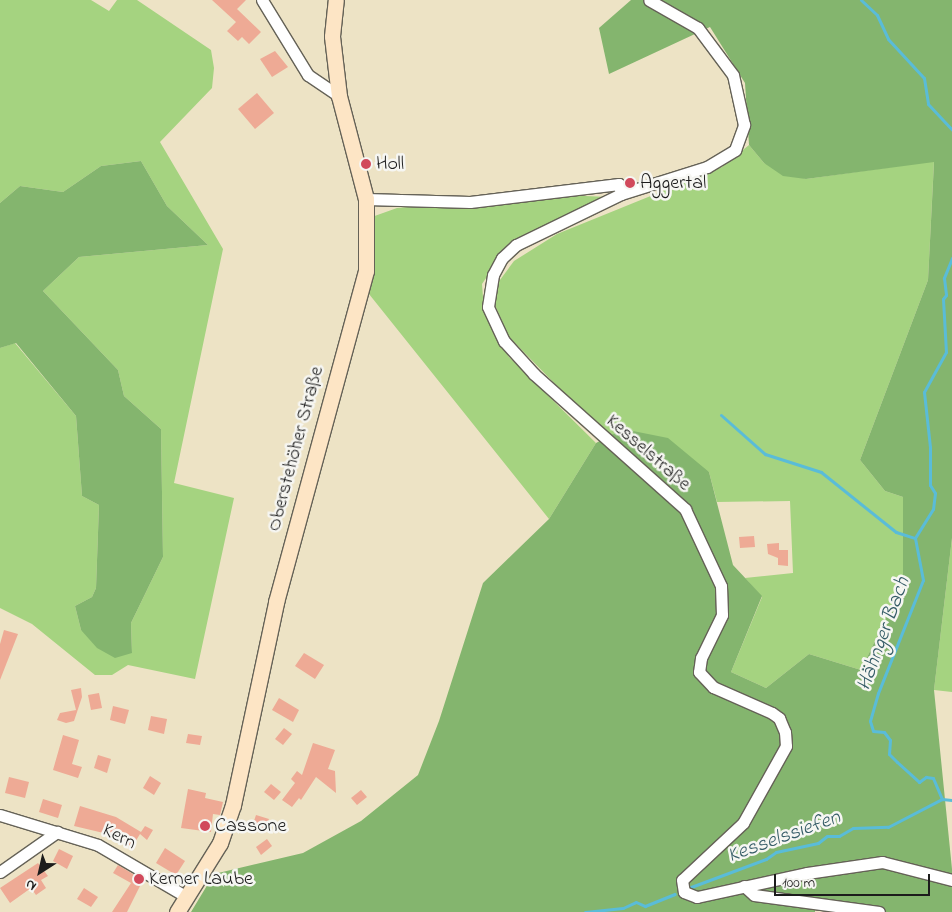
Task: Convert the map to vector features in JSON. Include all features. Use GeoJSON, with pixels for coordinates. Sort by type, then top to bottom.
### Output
{"type":"FeatureCollection","features":[{"type":"Feature","properties":{"kind":"street"},"geometry":{"type":"LineString","coordinates":[[262,0],[308,75],[339,96]]}},
{"type":"Feature","properties":{"kind":"street","name":"Oberstehöher Straße"},"geometry":{"type":"LineString","coordinates":[[178,912],[220,843],[233,805],[276,602],[366,271],[366,199],[339,96],[332,36],[336,0]]}},
{"type":"Feature","properties":{"kind":"street"},"geometry":{"type":"LineString","coordinates":[[366,199],[470,202],[619,184],[622,194],[707,167],[735,150],[744,125],[733,75],[698,28],[650,0]]}},
{"type":"Feature","properties":{"kind":"street","name":"Kesselstraße"},"geometry":{"type":"LineString","coordinates":[[622,194],[516,245],[502,258],[493,275],[488,307],[504,341],[534,374],[684,509],[721,586],[722,615],[701,658],[699,672],[713,687],[765,708],[779,718],[782,726],[786,746],[743,823],[689,873],[681,885],[686,895],[697,896],[807,873],[882,862],[952,880]]}},
{"type":"Feature","properties":{"kind":"street","name":"Kern"},"geometry":{"type":"LineString","coordinates":[[0,815],[98,846],[187,897]]}},
{"type":"Feature","properties":{"kind":"street"},"geometry":{"type":"LineString","coordinates":[[0,872],[57,832]]}},
{"type":"Feature","properties":{"kind":"street"},"geometry":{"type":"LineString","coordinates":[[744,886],[754,896],[879,912]]}},
{"type":"Feature","properties":{"kind":"green space"},"geometry":{"type":"Polygon","coordinates":[[[0,0],[91,0],[109,11],[117,0],[137,0],[211,50],[214,68],[212,88],[160,142],[223,249],[174,483],[234,498],[195,679],[128,665],[112,675],[95,675],[32,624],[0,608],[0,348],[15,343],[76,416],[82,496],[99,505],[96,588],[92,597],[75,606],[81,630],[132,653],[131,623],[163,557],[161,429],[124,396],[118,370],[43,291],[79,257],[208,245],[167,206],[141,161],[101,166],[63,192],[20,186],[0,203],[0,0]]]}},
{"type":"Feature","properties":{"kind":"green space"},"geometry":{"type":"Polygon","coordinates":[[[631,0],[952,0],[952,538],[934,690],[952,869],[952,912],[828,912],[815,907],[815,912],[191,912],[214,874],[303,853],[361,821],[418,775],[439,721],[483,583],[549,519],[596,443],[623,429],[668,438],[709,472],[733,565],[762,596],[731,672],[766,688],[809,654],[861,670],[903,582],[903,497],[885,491],[860,460],[928,280],[934,162],[806,179],[783,176],[764,163],[749,145],[745,83],[710,27],[609,74],[599,28],[631,0]]]}},
{"type":"Feature","properties":{"kind":"green space"},"geometry":{"type":"Polygon","coordinates":[[[749,145],[764,163],[806,179],[934,161],[928,280],[860,460],[885,491],[903,497],[903,582],[861,670],[809,654],[766,688],[731,672],[762,597],[745,578],[793,573],[790,501],[717,502],[709,472],[606,436],[509,337],[494,303],[497,284],[514,261],[557,234],[722,167],[749,145]]]}},
{"type":"Feature","properties":{"kind":"green space"},"geometry":{"type":"Polygon","coordinates":[[[141,161],[167,206],[208,245],[79,257],[43,291],[118,370],[124,396],[161,429],[163,557],[131,623],[132,653],[115,658],[97,648],[81,630],[75,606],[92,597],[96,588],[99,505],[82,496],[76,416],[16,343],[0,348],[0,203],[20,186],[63,192],[101,166],[141,161]]]}},
{"type":"Feature","properties":{"kind":"green space"},"geometry":{"type":"Polygon","coordinates":[[[541,194],[608,197],[505,250],[482,284],[484,311],[495,337],[509,357],[596,443],[549,519],[369,294],[369,218],[397,208],[541,194]]]}},
{"type":"Feature","properties":{"kind":"green space"},"geometry":{"type":"Polygon","coordinates":[[[952,538],[952,692],[934,690],[952,538]]]}},
{"type":"Feature","properties":{"kind":"building"},"geometry":{"type":"Polygon","coordinates":[[[212,0],[246,0],[237,9],[261,32],[249,44],[242,37],[238,41],[227,31],[236,22],[212,0]]]}},
{"type":"Feature","properties":{"kind":"building"},"geometry":{"type":"Polygon","coordinates":[[[275,51],[288,67],[272,77],[260,59],[275,51]]]}},
{"type":"Feature","properties":{"kind":"building"},"geometry":{"type":"Polygon","coordinates":[[[257,93],[274,113],[255,129],[238,109],[257,93]]]}},
{"type":"Feature","properties":{"kind":"building"},"geometry":{"type":"Polygon","coordinates":[[[754,536],[755,547],[740,548],[739,537],[754,536]]]}},
{"type":"Feature","properties":{"kind":"building"},"geometry":{"type":"Polygon","coordinates":[[[779,543],[779,550],[788,550],[788,566],[778,565],[778,558],[768,554],[767,544],[779,543]]]}},
{"type":"Feature","properties":{"kind":"building"},"geometry":{"type":"Polygon","coordinates":[[[4,630],[18,634],[0,680],[0,644],[4,630]]]}},
{"type":"Feature","properties":{"kind":"building"},"geometry":{"type":"Polygon","coordinates":[[[304,653],[324,665],[315,679],[295,666],[304,653]]]}},
{"type":"Feature","properties":{"kind":"building"},"geometry":{"type":"Polygon","coordinates":[[[81,688],[82,697],[74,721],[66,723],[57,720],[60,713],[76,710],[71,690],[81,688]]]}},
{"type":"Feature","properties":{"kind":"building"},"geometry":{"type":"Polygon","coordinates":[[[99,693],[102,708],[91,710],[88,695],[99,693]]]}},
{"type":"Feature","properties":{"kind":"building"},"geometry":{"type":"Polygon","coordinates":[[[279,698],[299,710],[293,722],[272,710],[279,698]]]}},
{"type":"Feature","properties":{"kind":"building"},"geometry":{"type":"Polygon","coordinates":[[[113,706],[129,710],[125,724],[110,720],[113,706]]]}},
{"type":"Feature","properties":{"kind":"building"},"geometry":{"type":"Polygon","coordinates":[[[151,716],[167,719],[164,734],[148,730],[151,716]]]}},
{"type":"Feature","properties":{"kind":"building"},"geometry":{"type":"Polygon","coordinates":[[[284,728],[292,734],[283,745],[275,739],[284,728]]]}},
{"type":"Feature","properties":{"kind":"building"},"geometry":{"type":"Polygon","coordinates":[[[188,734],[202,736],[200,745],[186,743],[188,734]]]}},
{"type":"Feature","properties":{"kind":"building"},"geometry":{"type":"Polygon","coordinates":[[[63,735],[79,740],[72,764],[82,767],[78,778],[53,770],[63,735]]]}},
{"type":"Feature","properties":{"kind":"building"},"geometry":{"type":"Polygon","coordinates":[[[313,743],[335,750],[328,769],[335,771],[336,793],[316,777],[301,800],[299,798],[292,807],[282,800],[295,783],[291,779],[297,771],[302,775],[313,743]]]}},
{"type":"Feature","properties":{"kind":"building"},"geometry":{"type":"Polygon","coordinates":[[[98,755],[111,759],[107,773],[94,768],[98,755]]]}},
{"type":"Feature","properties":{"kind":"building"},"geometry":{"type":"Polygon","coordinates":[[[150,776],[161,783],[154,795],[143,788],[150,776]]]}},
{"type":"Feature","properties":{"kind":"building"},"geometry":{"type":"Polygon","coordinates":[[[9,777],[29,782],[25,798],[5,793],[9,777]]]}},
{"type":"Feature","properties":{"kind":"building"},"geometry":{"type":"Polygon","coordinates":[[[271,784],[281,792],[274,800],[264,792],[271,784]]]}},
{"type":"Feature","properties":{"kind":"building"},"geometry":{"type":"Polygon","coordinates":[[[188,789],[206,793],[205,798],[223,802],[220,815],[213,814],[211,832],[181,828],[188,789]]]}},
{"type":"Feature","properties":{"kind":"building"},"geometry":{"type":"Polygon","coordinates":[[[361,790],[367,797],[357,805],[351,798],[361,790]]]}},
{"type":"Feature","properties":{"kind":"building"},"geometry":{"type":"Polygon","coordinates":[[[43,799],[62,805],[58,818],[39,812],[43,799]]]}},
{"type":"Feature","properties":{"kind":"building"},"geometry":{"type":"Polygon","coordinates":[[[80,806],[116,817],[141,832],[145,826],[153,830],[147,840],[140,834],[132,847],[112,835],[74,826],[80,806]]]}},
{"type":"Feature","properties":{"kind":"building"},"geometry":{"type":"Polygon","coordinates":[[[256,815],[269,819],[264,831],[252,827],[256,815]]]}},
{"type":"Feature","properties":{"kind":"building"},"geometry":{"type":"Polygon","coordinates":[[[267,839],[272,846],[261,855],[256,847],[267,839]]]}},
{"type":"Feature","properties":{"kind":"building"},"geometry":{"type":"Polygon","coordinates":[[[165,848],[185,861],[176,875],[156,863],[165,848]]]}},
{"type":"Feature","properties":{"kind":"building"},"geometry":{"type":"Polygon","coordinates":[[[59,849],[73,856],[67,869],[53,861],[59,849]]]}},
{"type":"Feature","properties":{"kind":"building"},"geometry":{"type":"Polygon","coordinates":[[[38,863],[48,876],[41,880],[46,888],[36,895],[31,888],[10,903],[0,888],[38,863]]]}},
{"type":"Feature","properties":{"kind":"building"},"geometry":{"type":"Polygon","coordinates":[[[118,865],[143,880],[127,912],[112,912],[131,883],[113,873],[118,865]]]}},
{"type":"Feature","properties":{"kind":"building"},"geometry":{"type":"Polygon","coordinates":[[[84,888],[98,897],[91,907],[77,899],[84,888]]]}},
{"type":"Feature","properties":{"kind":"waterway","name":"Hähnger Bach"},"geometry":{"type":"LineString","coordinates":[[861,0],[877,15],[888,39],[924,78],[928,104],[952,130]]}},
{"type":"Feature","properties":{"kind":"waterway","name":"Hähnger Bach"},"geometry":{"type":"LineString","coordinates":[[952,258],[944,278],[946,295],[943,299],[946,352],[924,392],[930,447],[930,485],[935,493],[933,509],[915,538],[923,580],[878,693],[870,721],[873,731],[884,732],[890,740],[889,754],[897,762],[919,782],[926,777],[933,778],[942,799],[952,800]]}},
{"type":"Feature","properties":{"kind":"waterway"},"geometry":{"type":"LineString","coordinates":[[721,415],[765,454],[821,472],[896,532],[915,538]]}},
{"type":"Feature","properties":{"kind":"waterway","name":"Kesselssiefen"},"geometry":{"type":"LineString","coordinates":[[691,887],[766,859],[776,852],[818,843],[827,836],[839,836],[853,828],[888,827],[942,799]]}},
{"type":"Feature","properties":{"kind":"waterway","name":"Kesselssiefen"},"geometry":{"type":"LineString","coordinates":[[585,912],[623,908],[636,902],[645,906],[675,894]]}},
{"type":"Feature","properties":{"kind":"place","name":"Holl"},"geometry":{"type":"Point","coordinates":[366,164]}},
{"type":"Feature","properties":{"kind":"place","name":"Aggertal"},"geometry":{"type":"Point","coordinates":[630,183]}},
{"type":"Feature","properties":{"kind":"place","name":"Cassone"},"geometry":{"type":"Point","coordinates":[205,826]}},
{"type":"Feature","properties":{"kind":"place","name":"Kerner Laube"},"geometry":{"type":"Point","coordinates":[139,879]}}]}
